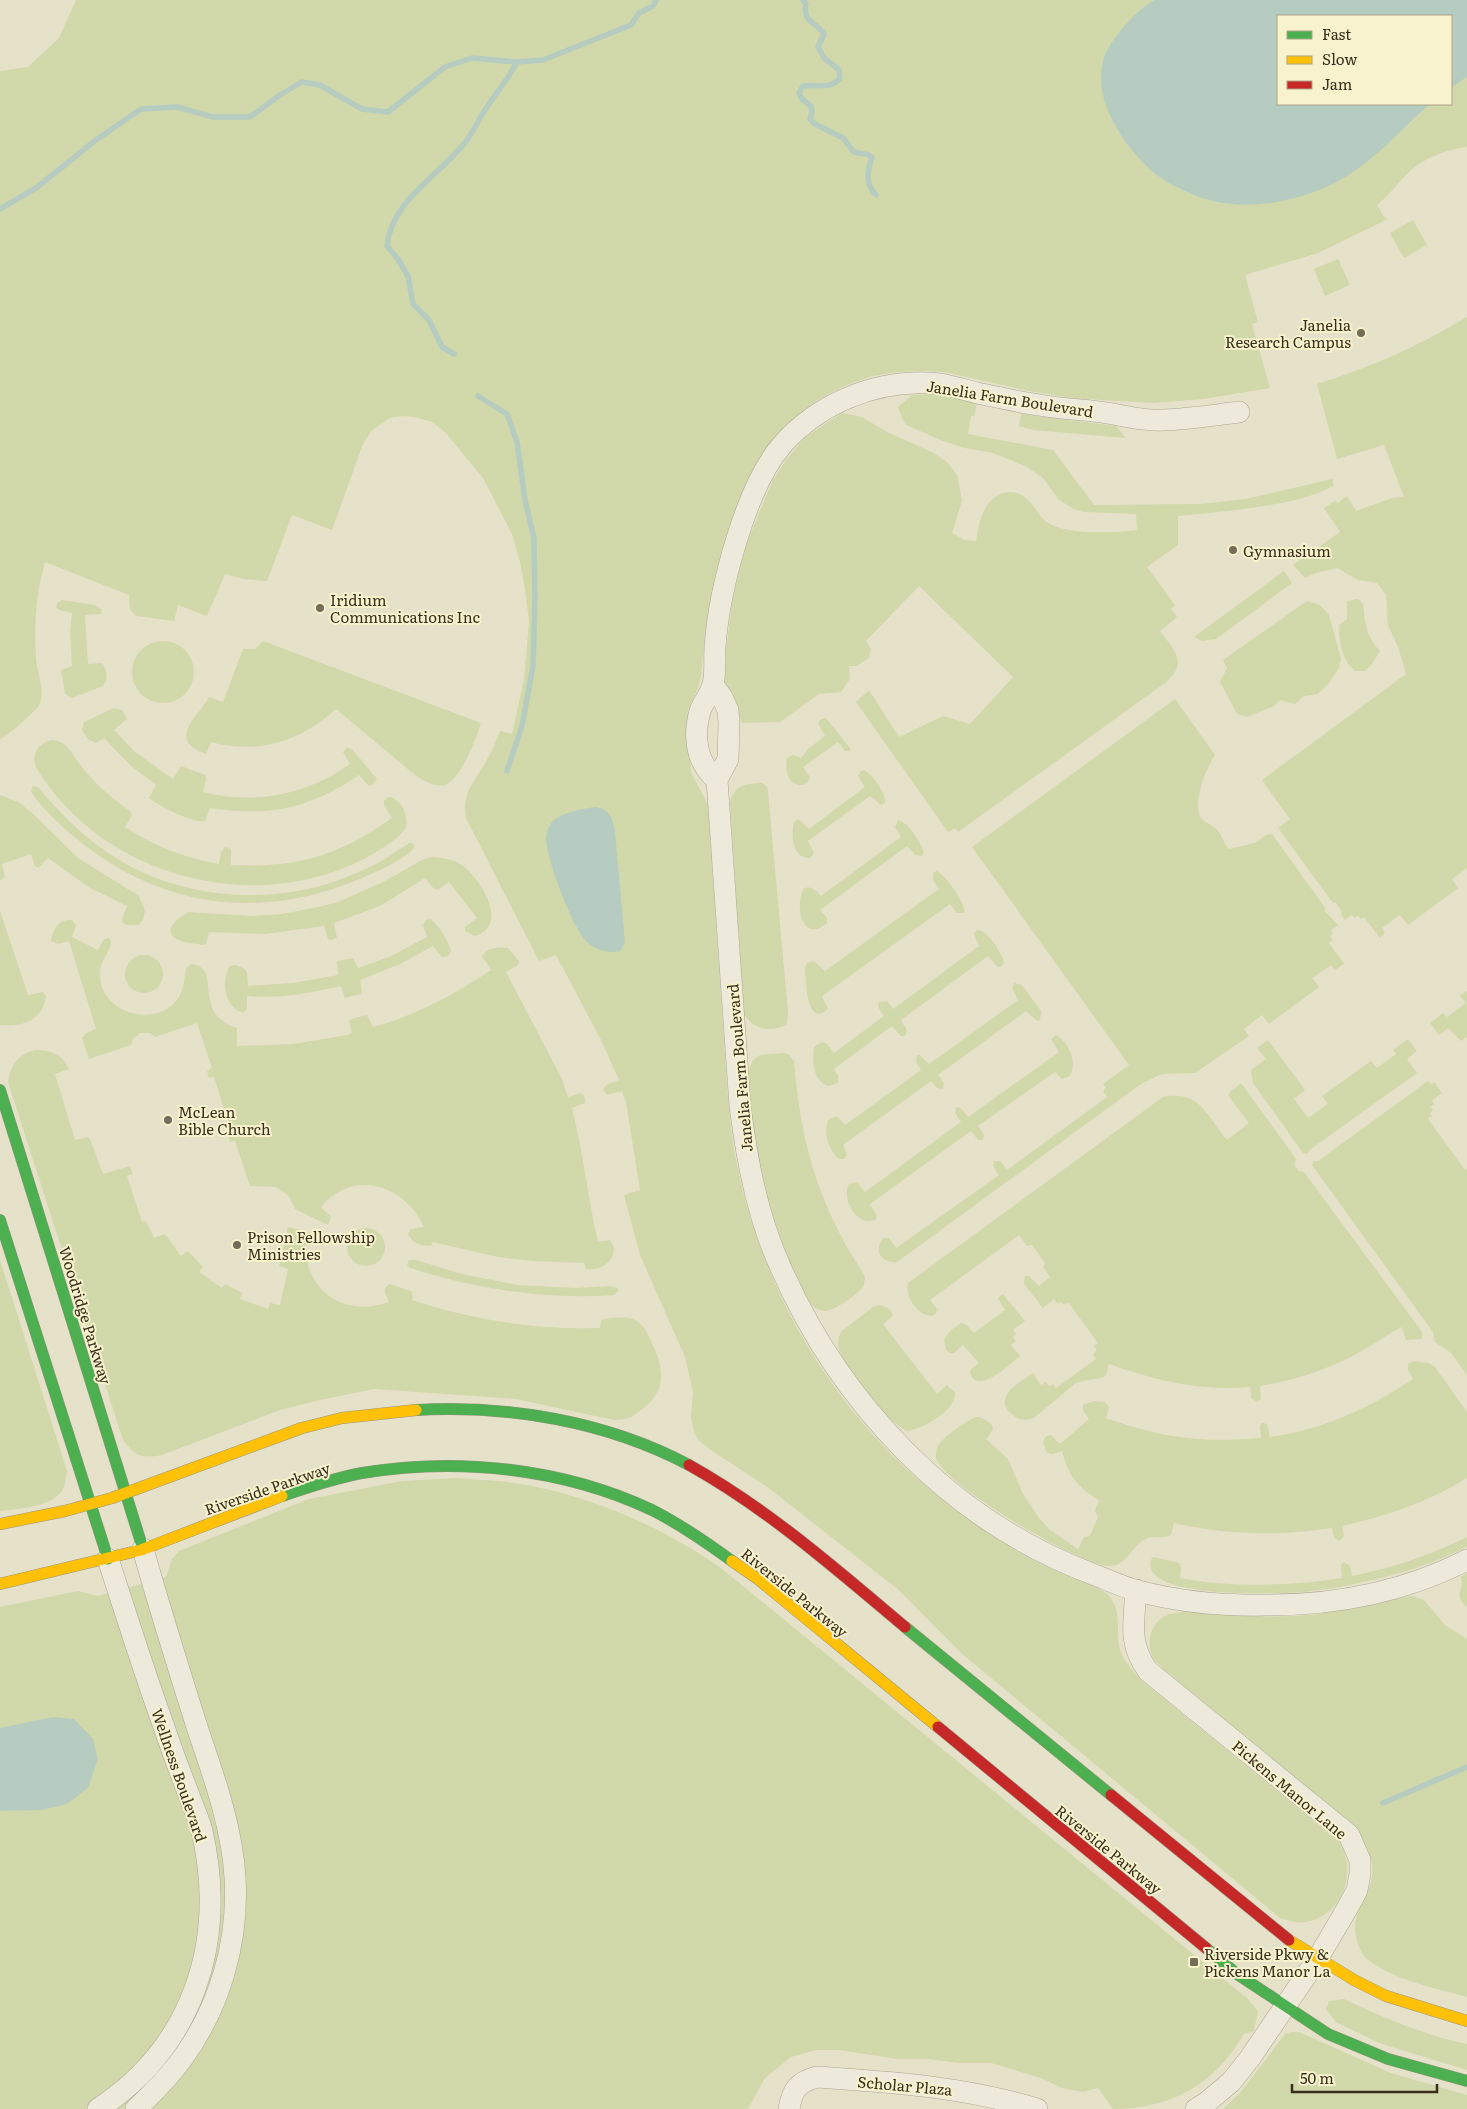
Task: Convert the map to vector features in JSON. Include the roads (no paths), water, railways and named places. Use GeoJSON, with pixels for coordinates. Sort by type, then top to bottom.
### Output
{"type":"FeatureCollection","features":[{"type":"Feature","properties":{"kind":"main road","name":"Woodridge Parkway"},"geometry":{"type":"LineString","coordinates":[[0,1090],[143,1548]]}},
{"type":"Feature","properties":{"kind":"main road"},"geometry":{"type":"LineString","coordinates":[[0,1220],[108,1559]]}},
{"type":"Feature","properties":{"kind":"main road"},"geometry":{"type":"LineString","coordinates":[[0,1524],[34,1518],[126,1494],[303,1428],[340,1418],[415,1409],[454,1409],[554,1420],[602,1430],[657,1449],[732,1490],[778,1522],[1279,1933],[1318,1958],[1386,1996],[1467,2021]]}},
{"type":"Feature","properties":{"kind":"main road","name":"Riverside Parkway"},"geometry":{"type":"LineString","coordinates":[[0,1584],[108,1559],[324,1482],[375,1472],[421,1466],[489,1467],[520,1471],[586,1486],[635,1503],[698,1536],[758,1579],[1237,1974],[1285,2007],[1328,2034],[1388,2059],[1467,2081]]}},
{"type":"Feature","properties":{"kind":"street","name":"Janelia Farm Boulevard"},"geometry":{"type":"LineString","coordinates":[[1239,412],[1163,420],[1136,420],[1117,414],[1039,406],[946,385],[927,383],[877,387],[834,404],[800,428],[782,446],[767,466],[754,492],[727,573],[719,611],[713,685],[700,711],[697,734],[699,757],[706,771],[717,780],[740,1106],[745,1150],[760,1209],[779,1265],[815,1336],[851,1389],[907,1453],[944,1488],[984,1517],[1046,1554],[1071,1566],[1136,1590],[1208,1603],[1248,1606],[1293,1605],[1334,1601],[1381,1592],[1431,1575],[1467,1560]]}},
{"type":"Feature","properties":{"kind":"street"},"geometry":{"type":"LineString","coordinates":[[713,685],[722,697],[728,710],[728,758],[717,780]]}},
{"type":"Feature","properties":{"kind":"street","name":"Wellness Boulevard"},"geometry":{"type":"LineString","coordinates":[[136,2109],[163,2082],[182,2059],[201,2030],[214,2003],[228,1961],[235,1898],[234,1868],[218,1792],[156,1596],[143,1548]]}},
{"type":"Feature","properties":{"kind":"street","name":"Wellness Boulevard"},"geometry":{"type":"LineString","coordinates":[[98,2109],[118,2096],[141,2074],[168,2043],[182,2019],[201,1975],[207,1949],[210,1921],[210,1887],[201,1829],[162,1723],[108,1559]]}},
{"type":"Feature","properties":{"kind":"street","name":"Pickens Manor Lane"},"geometry":{"type":"LineString","coordinates":[[1136,1590],[1134,1648],[1140,1661],[1148,1671],[1349,1836],[1360,1860],[1357,1890],[1318,1958],[1285,2007]]}},
{"type":"Feature","properties":{"kind":"street"},"geometry":{"type":"LineString","coordinates":[[1196,2109],[1231,2082],[1285,2007]]}},
{"type":"Feature","properties":{"kind":"street","name":"Scholar Plaza"},"geometry":{"type":"LineString","coordinates":[[789,2109],[793,2091],[798,2085],[818,2077],[935,2086],[993,2096],[1037,2109]]}},
{"type":"Feature","properties":{"kind":"waterway"},"geometry":{"type":"LineString","coordinates":[[0,209],[36,188],[96,140],[141,109],[177,107],[213,117],[250,117],[302,82],[320,85],[362,109],[388,112],[445,67],[472,58],[517,62],[543,60],[631,25],[639,13],[653,6],[656,0]]}},
{"type":"Feature","properties":{"kind":"waterway"},"geometry":{"type":"LineString","coordinates":[[803,0],[806,4],[806,15],[824,34],[818,47],[824,58],[839,70],[840,78],[828,85],[803,86],[799,93],[802,99],[811,106],[810,119],[815,124],[843,138],[854,152],[869,155],[872,158],[868,177],[872,191],[876,195]]}},
{"type":"Feature","properties":{"kind":"waterway"},"geometry":{"type":"LineString","coordinates":[[454,354],[442,347],[429,320],[413,304],[408,276],[398,259],[387,246],[391,230],[407,201],[467,140],[517,62]]}},
{"type":"Feature","properties":{"kind":"waterway"},"geometry":{"type":"LineString","coordinates":[[478,396],[507,414],[517,442],[525,500],[534,538],[533,666],[522,726],[507,771]]}},
{"type":"Feature","properties":{"kind":"waterway"},"geometry":{"type":"LineString","coordinates":[[1383,1803],[1467,1767]]}},
{"type":"Feature","properties":{"kind":"place","name":"Janelia Research Campus"},"geometry":{"type":"Point","coordinates":[1361,333]}},
{"type":"Feature","properties":{"kind":"place","name":"Gymnasium"},"geometry":{"type":"Point","coordinates":[1233,550]}},
{"type":"Feature","properties":{"kind":"place","name":"Iridium Communications Inc"},"geometry":{"type":"Point","coordinates":[320,608]}},
{"type":"Feature","properties":{"kind":"place","name":"McLean Bible Church"},"geometry":{"type":"Point","coordinates":[168,1120]}},
{"type":"Feature","properties":{"kind":"place","name":"Prison Fellowship Ministries"},"geometry":{"type":"Point","coordinates":[237,1245]}},
{"type":"Feature","properties":{"kind":"place","name":"Riverside Pkwy & Pickens Manor La"},"geometry":{"type":"Point","coordinates":[1194,1962]}}]}
